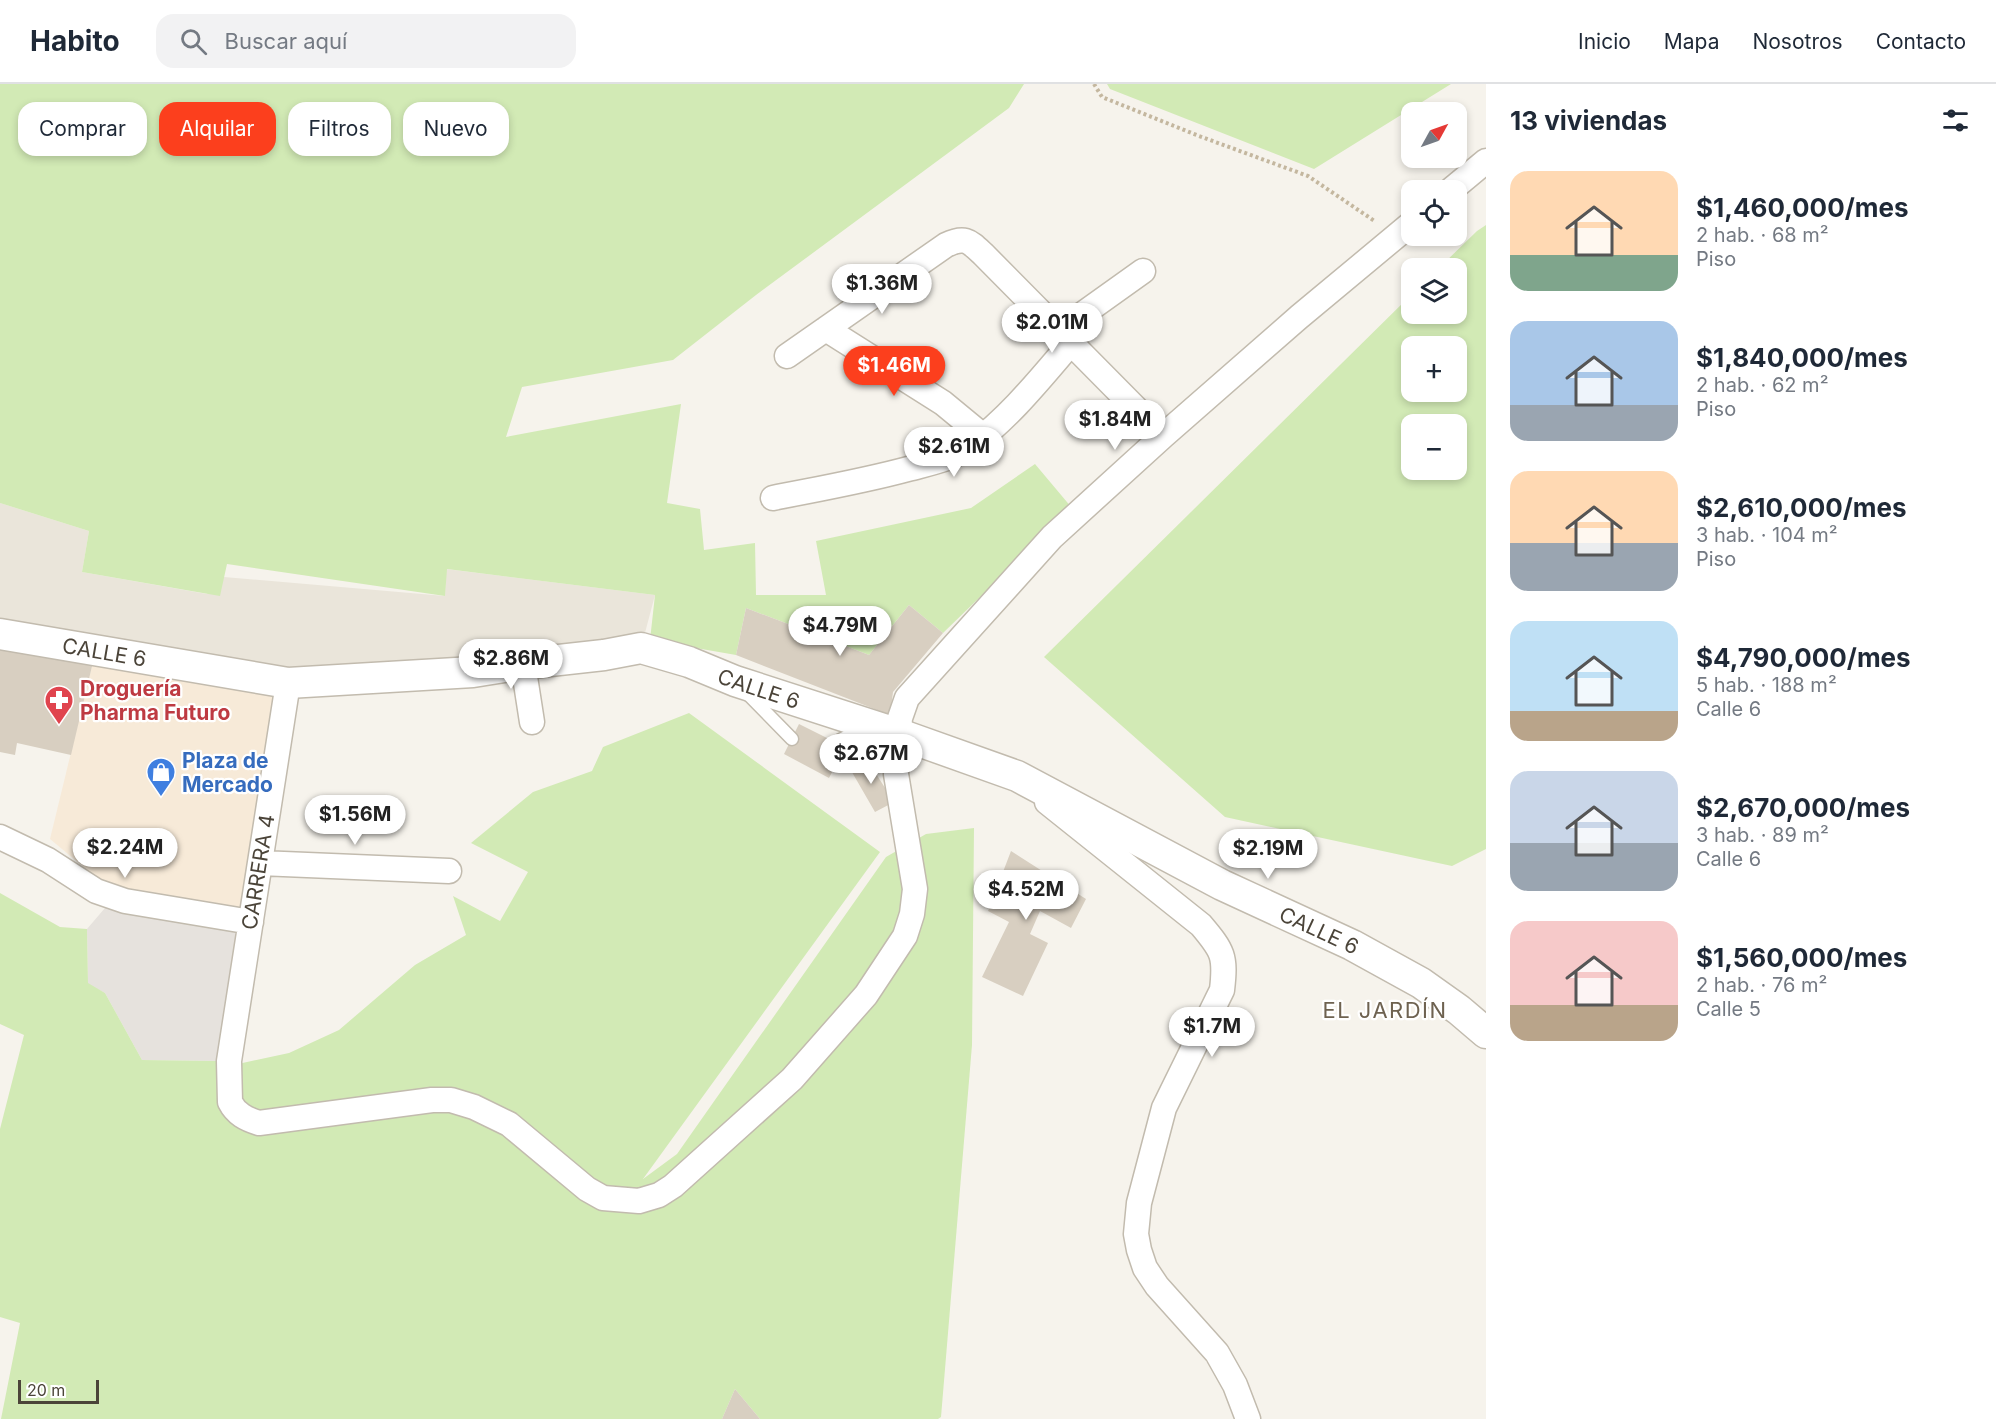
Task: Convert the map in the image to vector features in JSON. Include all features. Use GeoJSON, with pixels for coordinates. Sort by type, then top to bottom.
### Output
{"type":"FeatureCollection","features":[{"type":"Feature","properties":{"kind":"street"},"geometry":{"type":"LineString","coordinates":[[1464,180],[1486,162]]}},
{"type":"Feature","properties":{"kind":"street","name":"CARRERA 4"},"geometry":{"type":"LineString","coordinates":[[288,684],[229,1060],[230,1102],[236,1111],[246,1119],[259,1123],[432,1100],[451,1100],[474,1107],[509,1124],[587,1189],[603,1198],[639,1202],[659,1195],[673,1186],[792,1079],[866,995],[906,936],[912,915],[915,890],[896,774],[885,729],[900,718],[907,698],[1052,537],[1163,436],[1401,232]]}},
{"type":"Feature","properties":{"kind":"street"},"geometry":{"type":"LineString","coordinates":[[787,356],[946,244],[963,239],[983,254],[1163,436]]}},
{"type":"Feature","properties":{"kind":"street"},"geometry":{"type":"LineString","coordinates":[[773,498],[883,476],[942,460],[971,445],[1004,418],[1065,337],[1143,271]]}},
{"type":"Feature","properties":{"kind":"street"},"geometry":{"type":"LineString","coordinates":[[826,329],[943,403],[983,436]]}},
{"type":"Feature","properties":{"kind":"street","name":"CALLE 6"},"geometry":{"type":"LineString","coordinates":[[0,634],[288,684],[473,672],[641,648],[689,662],[735,681],[885,729],[1017,776],[1222,885],[1352,945],[1422,982],[1486,1033]]}},
{"type":"Feature","properties":{"kind":"street"},"geometry":{"type":"LineString","coordinates":[[523,664],[532,722]]}},
{"type":"Feature","properties":{"kind":"street"},"geometry":{"type":"LineString","coordinates":[[1017,776],[1030,789],[1201,925],[1223,955],[1222,990],[1164,1108],[1138,1203],[1136,1234],[1145,1268],[1157,1286],[1217,1353],[1235,1385],[1248,1419]]}},
{"type":"Feature","properties":{"kind":"street"},"geometry":{"type":"LineString","coordinates":[[0,837],[48,860],[96,891],[109,896],[125,901],[250,922]]}},
{"type":"Feature","properties":{"kind":"street"},"geometry":{"type":"LineString","coordinates":[[260,863],[450,871]]}},
{"type":"Feature","properties":{"kind":"lane"},"geometry":{"type":"LineString","coordinates":[[735,681],[792,739]]}},
{"type":"Feature","properties":{"kind":"lane"},"geometry":{"type":"LineString","coordinates":[[836,742],[885,729]]}},
{"type":"Feature","properties":{"kind":"path"},"geometry":{"type":"LineString","coordinates":[[1094,84],[1102,97],[1308,176],[1401,227]]}},
{"type":"Feature","properties":{"kind":"shaded area"},"geometry":{"type":"Polygon","coordinates":[[[0,503],[89,531],[82,572],[207,594],[224,577],[445,596],[446,569],[655,595],[641,648],[288,683],[0,634],[0,503]]]}},
{"type":"Feature","properties":{"kind":"shaded area","name":"Plaza de Mercado"},"geometry":{"type":"Polygon","coordinates":[[[93,662],[278,691],[244,912],[111,890],[50,839],[93,662]]]}},
{"type":"Feature","properties":{"kind":"shaded area"},"geometry":{"type":"Polygon","coordinates":[[[105,908],[245,925],[222,1061],[142,1060],[105,993],[88,984],[87,929],[105,908]]]}},
{"type":"Feature","properties":{"kind":"green space"},"geometry":{"type":"Polygon","coordinates":[[[0,84],[1024,84],[1009,108],[756,295],[673,360],[522,387],[506,437],[681,404],[667,503],[700,509],[704,550],[755,543],[756,595],[826,595],[816,541],[971,508],[1035,464],[1072,508],[943,633],[909,605],[869,655],[746,608],[736,655],[650,640],[655,595],[447,569],[445,596],[227,564],[220,596],[82,572],[89,531],[0,503],[0,84]]]}},
{"type":"Feature","properties":{"kind":"green space"},"geometry":{"type":"Polygon","coordinates":[[[1107,84],[1451,84],[1422,102],[1401,102],[1401,115],[1314,169],[1110,89],[1107,84]]]}},
{"type":"Feature","properties":{"kind":"green space"},"geometry":{"type":"Polygon","coordinates":[[[1486,225],[1486,849],[1452,866],[1225,817],[1044,657],[1401,305],[1401,324],[1467,324],[1467,258],[1449,258],[1462,246],[1467,246],[1467,241],[1486,225]]]}},
{"type":"Feature","properties":{"kind":"green space"},"geometry":{"type":"Polygon","coordinates":[[[689,713],[880,852],[643,1179],[677,1154],[886,857],[926,834],[974,828],[972,1045],[941,1417],[938,1419],[760,1419],[735,1389],[722,1419],[1,1419],[20,1323],[0,1317],[0,1129],[24,1035],[0,1024],[0,893],[60,927],[87,929],[88,983],[105,993],[142,1060],[216,1061],[238,1064],[289,1053],[339,1030],[415,965],[466,935],[453,896],[500,921],[528,872],[471,843],[533,792],[592,771],[603,747],[689,713]]]}},
{"type":"Feature","properties":{"kind":"building"},"geometry":{"type":"Polygon","coordinates":[[[909,605],[943,633],[893,692],[890,715],[736,655],[746,608],[869,655],[909,605]]]}},
{"type":"Feature","properties":{"kind":"building"},"geometry":{"type":"Polygon","coordinates":[[[0,647],[93,662],[71,755],[17,743],[15,755],[0,752],[0,647]]]}},
{"type":"Feature","properties":{"kind":"building"},"geometry":{"type":"Polygon","coordinates":[[[799,724],[845,747],[829,778],[784,754],[799,724]]]}},
{"type":"Feature","properties":{"kind":"building"},"geometry":{"type":"Polygon","coordinates":[[[866,758],[894,802],[875,812],[849,767],[866,758]]]}},
{"type":"Feature","properties":{"kind":"building"},"geometry":{"type":"Polygon","coordinates":[[[1011,851],[1086,899],[1071,928],[1040,911],[1030,934],[1048,943],[1023,996],[982,977],[1009,922],[988,911],[1011,851]]]}},
{"type":"Feature","properties":{"kind":"building"},"geometry":{"type":"Polygon","coordinates":[[[735,1389],[760,1419],[722,1419],[735,1389]]]}},
{"type":"Feature","properties":{"kind":"place","name":"Droguería Pharma Futuro"},"geometry":{"type":"Point","coordinates":[59,726]}},
{"type":"Feature","properties":{"kind":"place","name":"Plaza de Mercado"},"geometry":{"type":"Point","coordinates":[161,798]}},
{"type":"Feature","properties":{"kind":"district","name":"EL JARDÍN"},"geometry":{"type":"Point","coordinates":[1385,1010]}}]}
